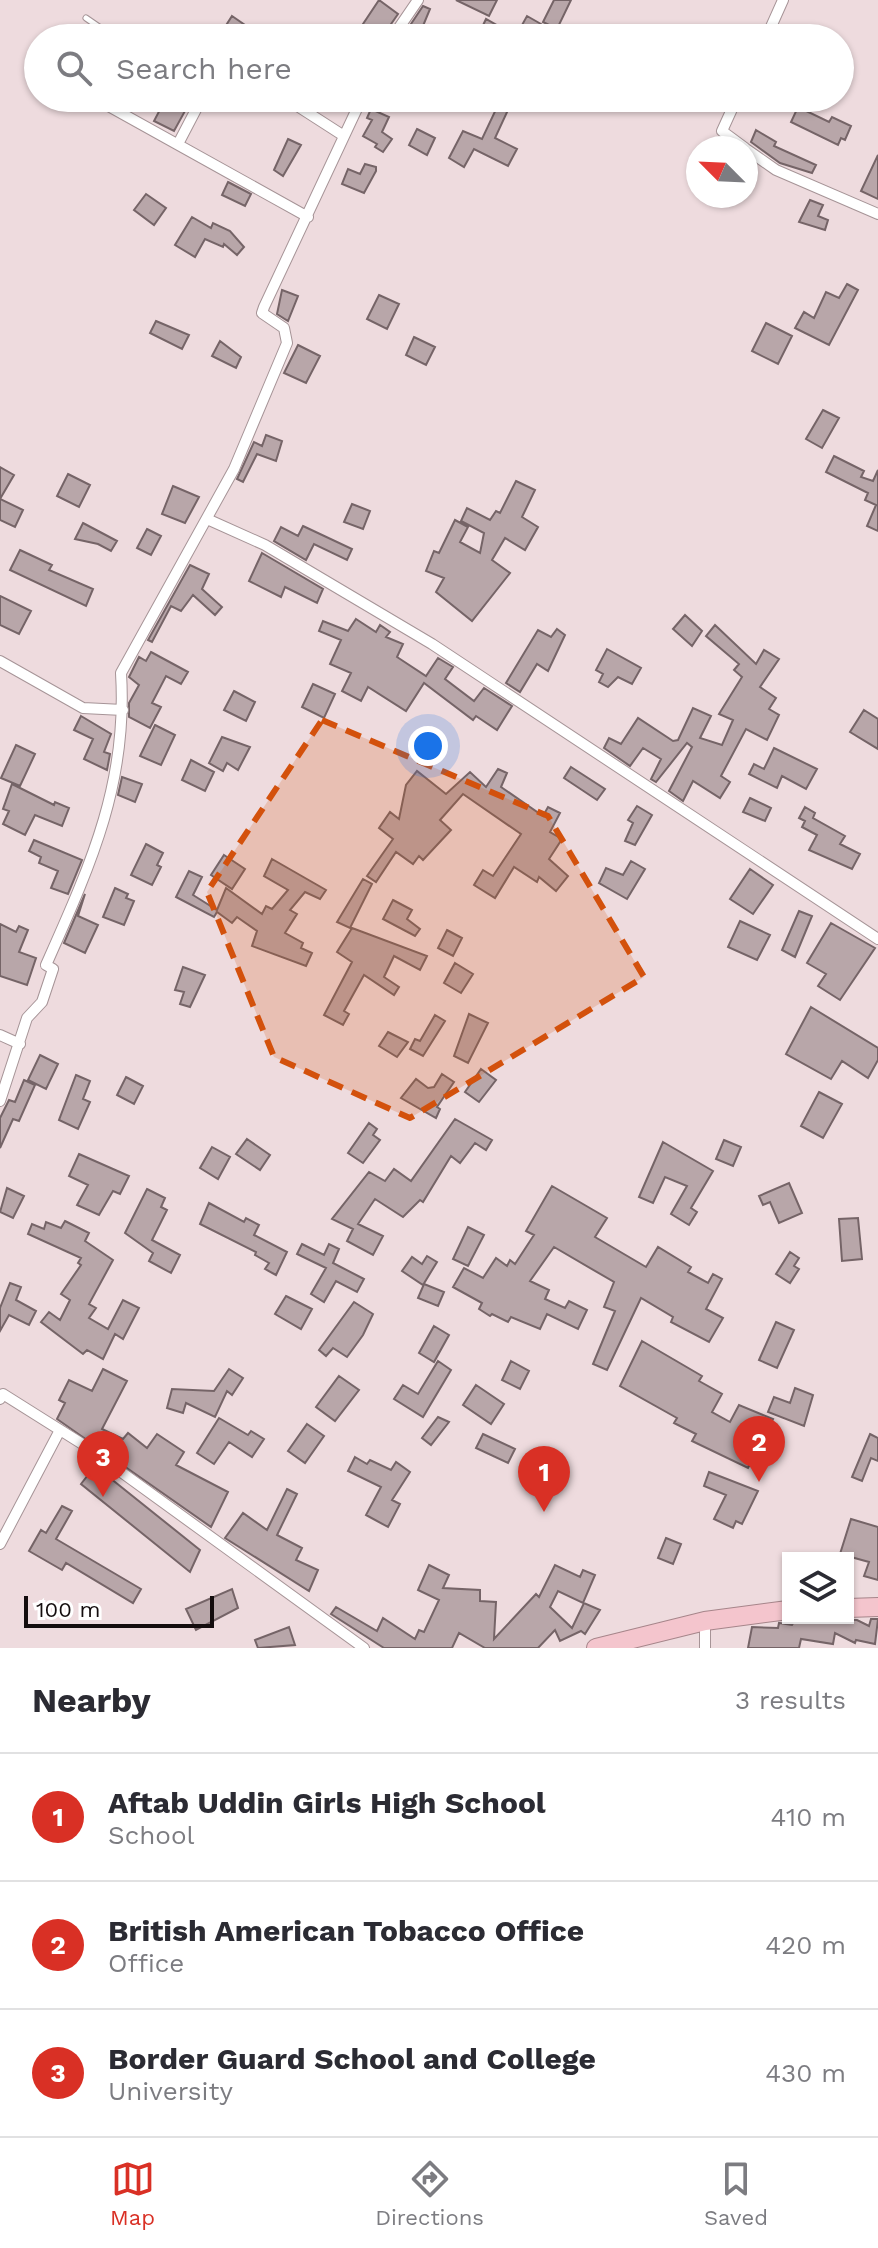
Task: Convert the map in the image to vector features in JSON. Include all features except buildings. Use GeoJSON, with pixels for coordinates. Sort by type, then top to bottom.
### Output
{"type":"FeatureCollection","features":[{"type":"Feature","properties":{"kind":"highway"},"geometry":{"type":"LineString","coordinates":[[854,1608],[878,1607]]}},
{"type":"Feature","properties":{"kind":"highway"},"geometry":{"type":"LineString","coordinates":[[596,1648],[705,1621],[782,1611]]}},
{"type":"Feature","properties":{"kind":"street"},"geometry":{"type":"LineString","coordinates":[[402,24],[418,0]]}},
{"type":"Feature","properties":{"kind":"street"},"geometry":{"type":"LineString","coordinates":[[772,24],[783,0]]}},
{"type":"Feature","properties":{"kind":"street"},"geometry":{"type":"LineString","coordinates":[[120,112],[308,217]]}},
{"type":"Feature","properties":{"kind":"street"},"geometry":{"type":"LineString","coordinates":[[178,144],[195,112]]}},
{"type":"Feature","properties":{"kind":"street"},"geometry":{"type":"LineString","coordinates":[[307,112],[344,136]]}},
{"type":"Feature","properties":{"kind":"street"},"geometry":{"type":"LineString","coordinates":[[0,1101],[27,1018],[42,1002],[53,969],[46,965],[95,854],[108,814],[120,753],[123,710],[121,673],[234,469],[287,343],[284,328],[262,313],[355,112]]}},
{"type":"Feature","properties":{"kind":"street"},"geometry":{"type":"LineString","coordinates":[[729,136],[722,131],[731,112]]}},
{"type":"Feature","properties":{"kind":"street"},"geometry":{"type":"LineString","coordinates":[[758,157],[776,170],[878,214]]}},
{"type":"Feature","properties":{"kind":"street"},"geometry":{"type":"LineString","coordinates":[[207,519],[265,545],[432,644],[878,939]]}},
{"type":"Feature","properties":{"kind":"street"},"geometry":{"type":"LineString","coordinates":[[0,661],[83,708],[123,710]]}},
{"type":"Feature","properties":{"kind":"street"},"geometry":{"type":"LineString","coordinates":[[0,1035],[20,1044]]}},
{"type":"Feature","properties":{"kind":"street"},"geometry":{"type":"LineString","coordinates":[[0,1399],[3,1394],[60,1430],[364,1648]]}},
{"type":"Feature","properties":{"kind":"street"},"geometry":{"type":"LineString","coordinates":[[0,1544],[60,1430]]}},
{"type":"Feature","properties":{"kind":"street"},"geometry":{"type":"LineString","coordinates":[[705,1621],[705,1648]]}},
{"type":"Feature","properties":{"kind":"lane"},"geometry":{"type":"LineString","coordinates":[[86,18],[95,24]]}},
{"type":"Feature","properties":{"kind":"highlighted area"},"geometry":{"type":"Polygon","coordinates":[[[322,720],[548,816],[644,977],[410,1118],[274,1057],[207,892],[322,720]]]}},
{"type":"Feature","properties":{"kind":"place","name":"British American Tobacco Office"},"geometry":{"type":"Point","coordinates":[759,1482]}},
{"type":"Feature","properties":{"kind":"place","name":"Border Guard School and College"},"geometry":{"type":"Point","coordinates":[103,1497]}},
{"type":"Feature","properties":{"kind":"place","name":"Aftab Uddin Girls High School"},"geometry":{"type":"Point","coordinates":[544,1512]}}]}
